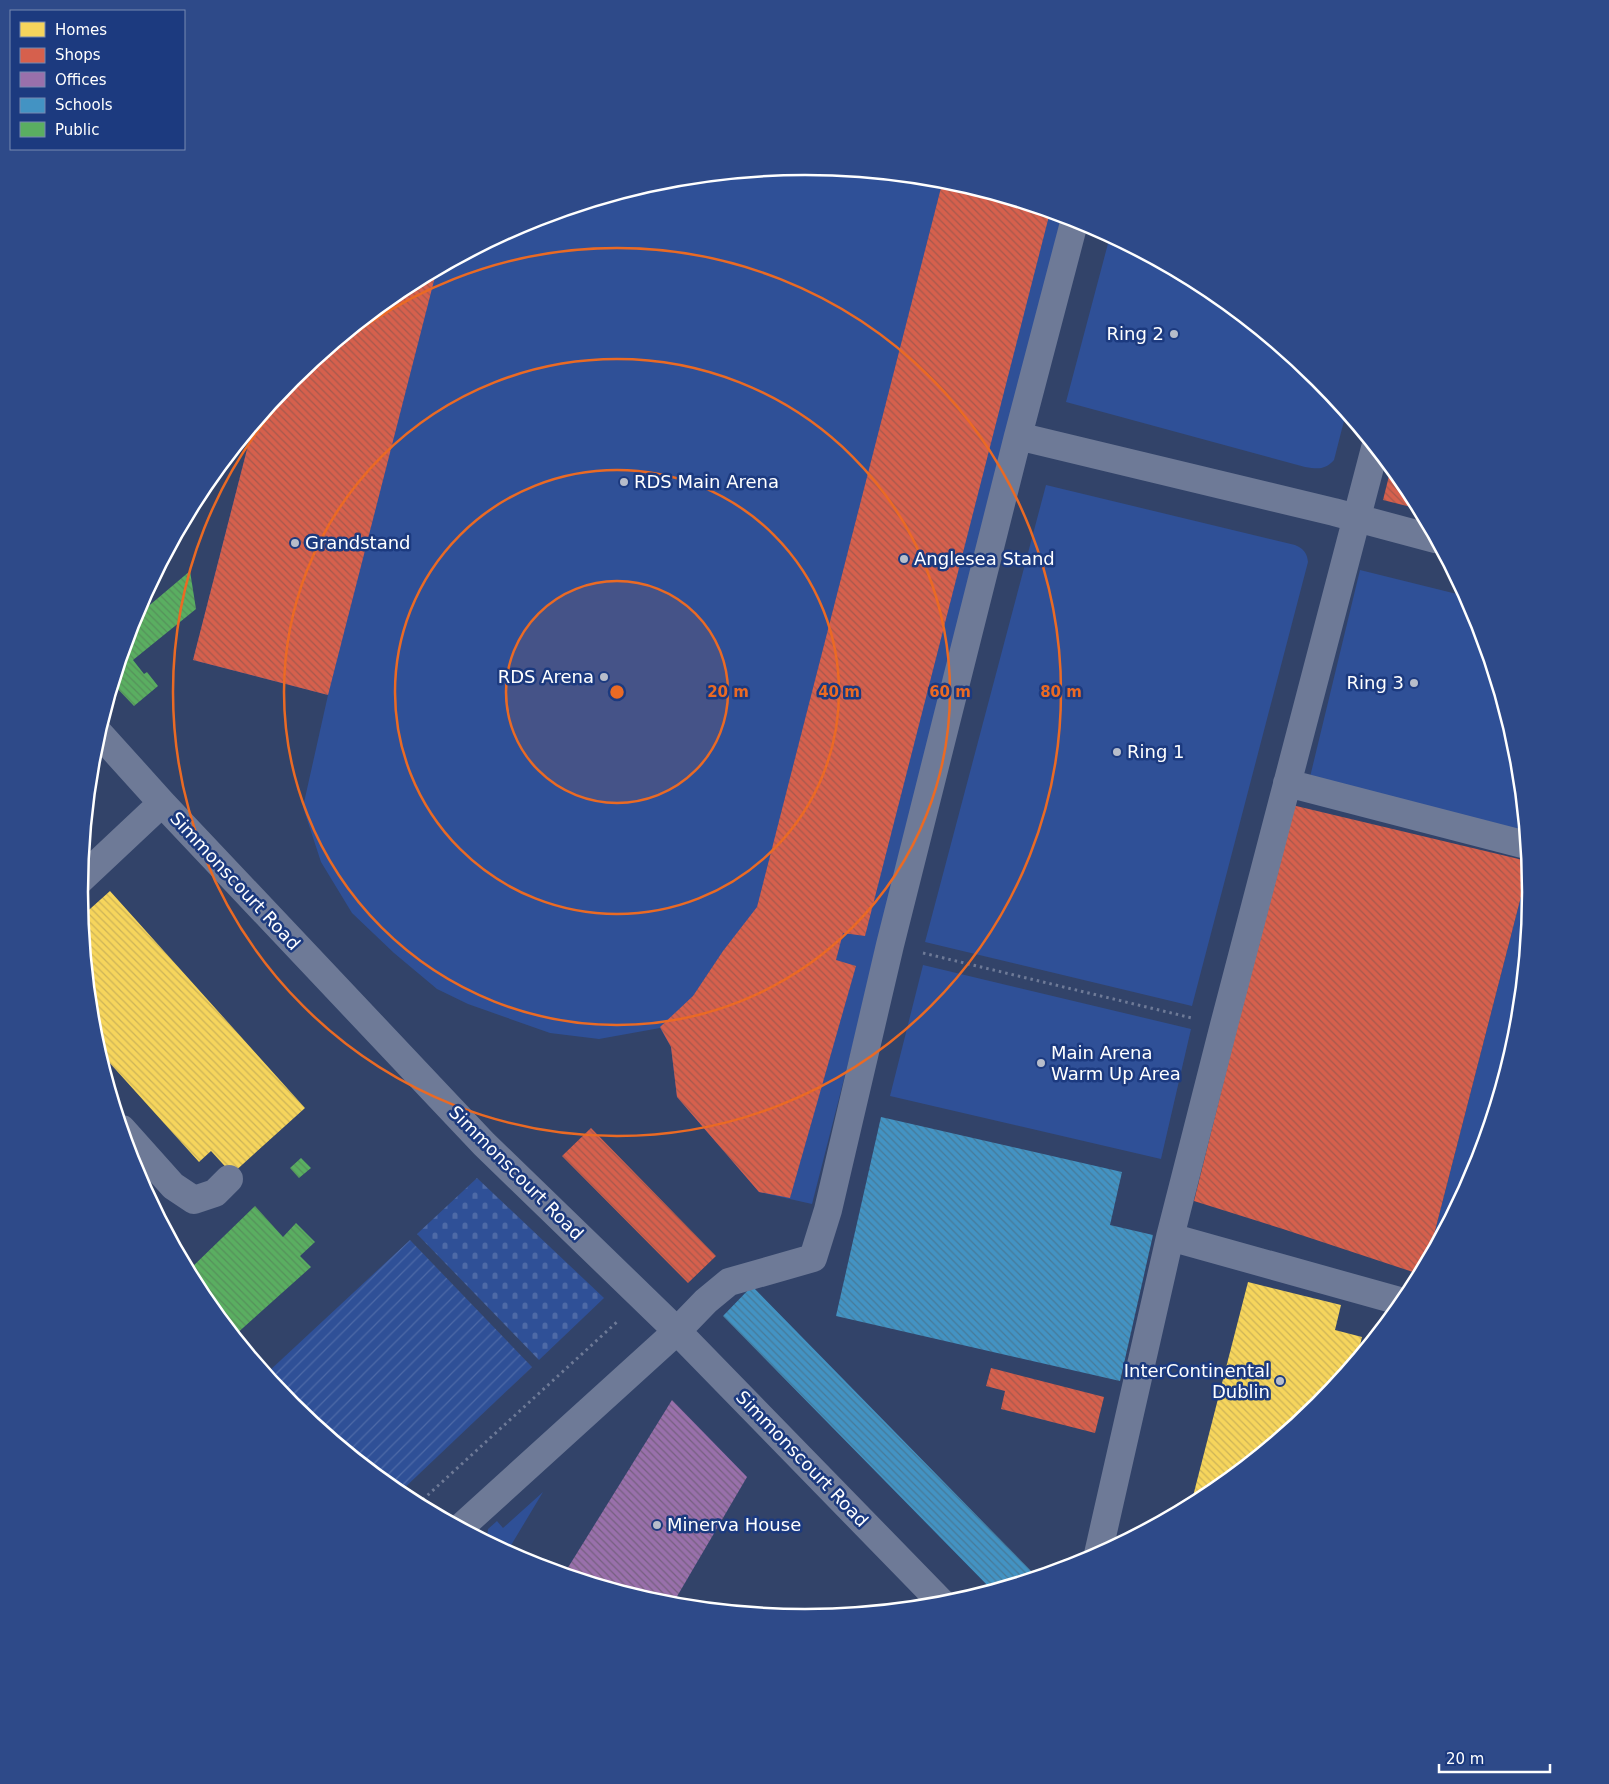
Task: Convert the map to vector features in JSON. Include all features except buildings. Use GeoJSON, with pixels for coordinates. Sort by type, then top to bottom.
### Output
{"type":"FeatureCollection","features":[{"type":"Feature","properties":{"kind":"street"},"geometry":{"type":"LineString","coordinates":[[465,1523],[729,1282],[813,1258],[828,1210],[890,945],[1018,436],[1073,228]]}},
{"type":"Feature","properties":{"kind":"street"},"geometry":{"type":"LineString","coordinates":[[1018,436],[1357,518],[1427,537]]}},
{"type":"Feature","properties":{"kind":"street"},"geometry":{"type":"LineString","coordinates":[[1100,1545],[1170,1237],[1373,456]]}},
{"type":"Feature","properties":{"kind":"street","name":"Simmonscourt Road"},"geometry":{"type":"LineString","coordinates":[[104,739],[162,803],[484,1144],[677,1331],[936,1596]]}},
{"type":"Feature","properties":{"kind":"street"},"geometry":{"type":"LineString","coordinates":[[1287,783],[1520,843]]}},
{"type":"Feature","properties":{"kind":"street"},"geometry":{"type":"LineString","coordinates":[[88,872],[162,803]]}},
{"type":"Feature","properties":{"kind":"street"},"geometry":{"type":"LineString","coordinates":[[133,1141],[173,1186],[194,1200],[215,1193],[228,1179]]}},
{"type":"Feature","properties":{"kind":"street"},"geometry":{"type":"LineString","coordinates":[[1170,1237],[1394,1299]]}},
{"type":"Feature","properties":{"kind":"path"},"geometry":{"type":"LineString","coordinates":[[890,945],[1224,1025]]}},
{"type":"Feature","properties":{"kind":"path"},"geometry":{"type":"LineString","coordinates":[[424,1499],[643,1297]]}},
{"type":"Feature","properties":{"kind":"green space","name":"RDS Main Arena"},"geometry":{"type":"Polygon","coordinates":[[[804,175],[898,181],[990,199],[1063,224],[812,1204],[759,1192],[677,1097],[671,1047],[660,1028],[599,1039],[550,1033],[468,1004],[437,989],[394,953],[352,913],[321,862],[303,807],[328,695],[193,660],[250,438],[265,419],[298,385],[368,323],[446,271],[487,249],[574,213],[619,199],[711,181],[758,177],[804,175]]]}},
{"type":"Feature","properties":{"kind":"green space","name":"Ring 2"},"geometry":{"type":"Polygon","coordinates":[[[1108,243],[1163,271],[1241,323],[1277,353],[1344,419],[1334,460],[1328,466],[1314,468],[1066,402],[1108,243]]]}},
{"type":"Feature","properties":{"kind":"green space","name":"Ring 1"},"geometry":{"type":"Polygon","coordinates":[[[1046,485],[1295,545],[1303,550],[1307,556],[1308,562],[1192,1006],[925,942],[1046,485]]]}},
{"type":"Feature","properties":{"kind":"green space","name":"Ring 3"},"geometry":{"type":"Polygon","coordinates":[[[1360,570],[1456,594],[1483,662],[1497,706],[1508,752],[1519,832],[1310,777],[1360,570]]]}},
{"type":"Feature","properties":{"kind":"green space"},"geometry":{"type":"Polygon","coordinates":[[[1522,893],[1515,986],[1508,1032],[1497,1078],[1467,1166],[1448,1209],[1434,1234],[1522,893]]]}},
{"type":"Feature","properties":{"kind":"green space","name":"Main Arena Warm Up Area"},"geometry":{"type":"Polygon","coordinates":[[[923,965],[1191,1029],[1161,1159],[890,1096],[923,965]]]}},
{"type":"Feature","properties":{"kind":"green space"},"geometry":{"type":"Polygon","coordinates":[[[477,1178],[604,1298],[539,1360],[417,1234],[477,1178]]]}},
{"type":"Feature","properties":{"kind":"green space"},"geometry":{"type":"Polygon","coordinates":[[[410,1240],[532,1367],[405,1487],[368,1461],[332,1431],[270,1370],[410,1240]]]}},
{"type":"Feature","properties":{"kind":"green space"},"geometry":{"type":"Polygon","coordinates":[[[543,1492],[511,1546],[487,1535],[488,1529],[497,1521],[503,1528],[543,1492]]]}},
{"type":"Feature","properties":{"kind":"place","name":"Ring 2"},"geometry":{"type":"Point","coordinates":[1174,334]}},
{"type":"Feature","properties":{"kind":"place","name":"RDS Main Arena"},"geometry":{"type":"Point","coordinates":[624,482]}},
{"type":"Feature","properties":{"kind":"place","name":"Grandstand"},"geometry":{"type":"Point","coordinates":[295,543]}},
{"type":"Feature","properties":{"kind":"place","name":"Anglesea Stand"},"geometry":{"type":"Point","coordinates":[904,559]}},
{"type":"Feature","properties":{"kind":"place","name":"RDS Arena"},"geometry":{"type":"Point","coordinates":[604,677]}},
{"type":"Feature","properties":{"kind":"place","name":"Ring 3"},"geometry":{"type":"Point","coordinates":[1414,683]}},
{"type":"Feature","properties":{"kind":"place","name":"Ring 1"},"geometry":{"type":"Point","coordinates":[1117,752]}},
{"type":"Feature","properties":{"kind":"place","name":"Main Arena Warm Up Area"},"geometry":{"type":"Point","coordinates":[1041,1063]}},
{"type":"Feature","properties":{"kind":"place","name":"InterContinental Dublin"},"geometry":{"type":"Point","coordinates":[1280,1381]}},
{"type":"Feature","properties":{"kind":"place","name":"Minerva House"},"geometry":{"type":"Point","coordinates":[657,1525]}}]}
